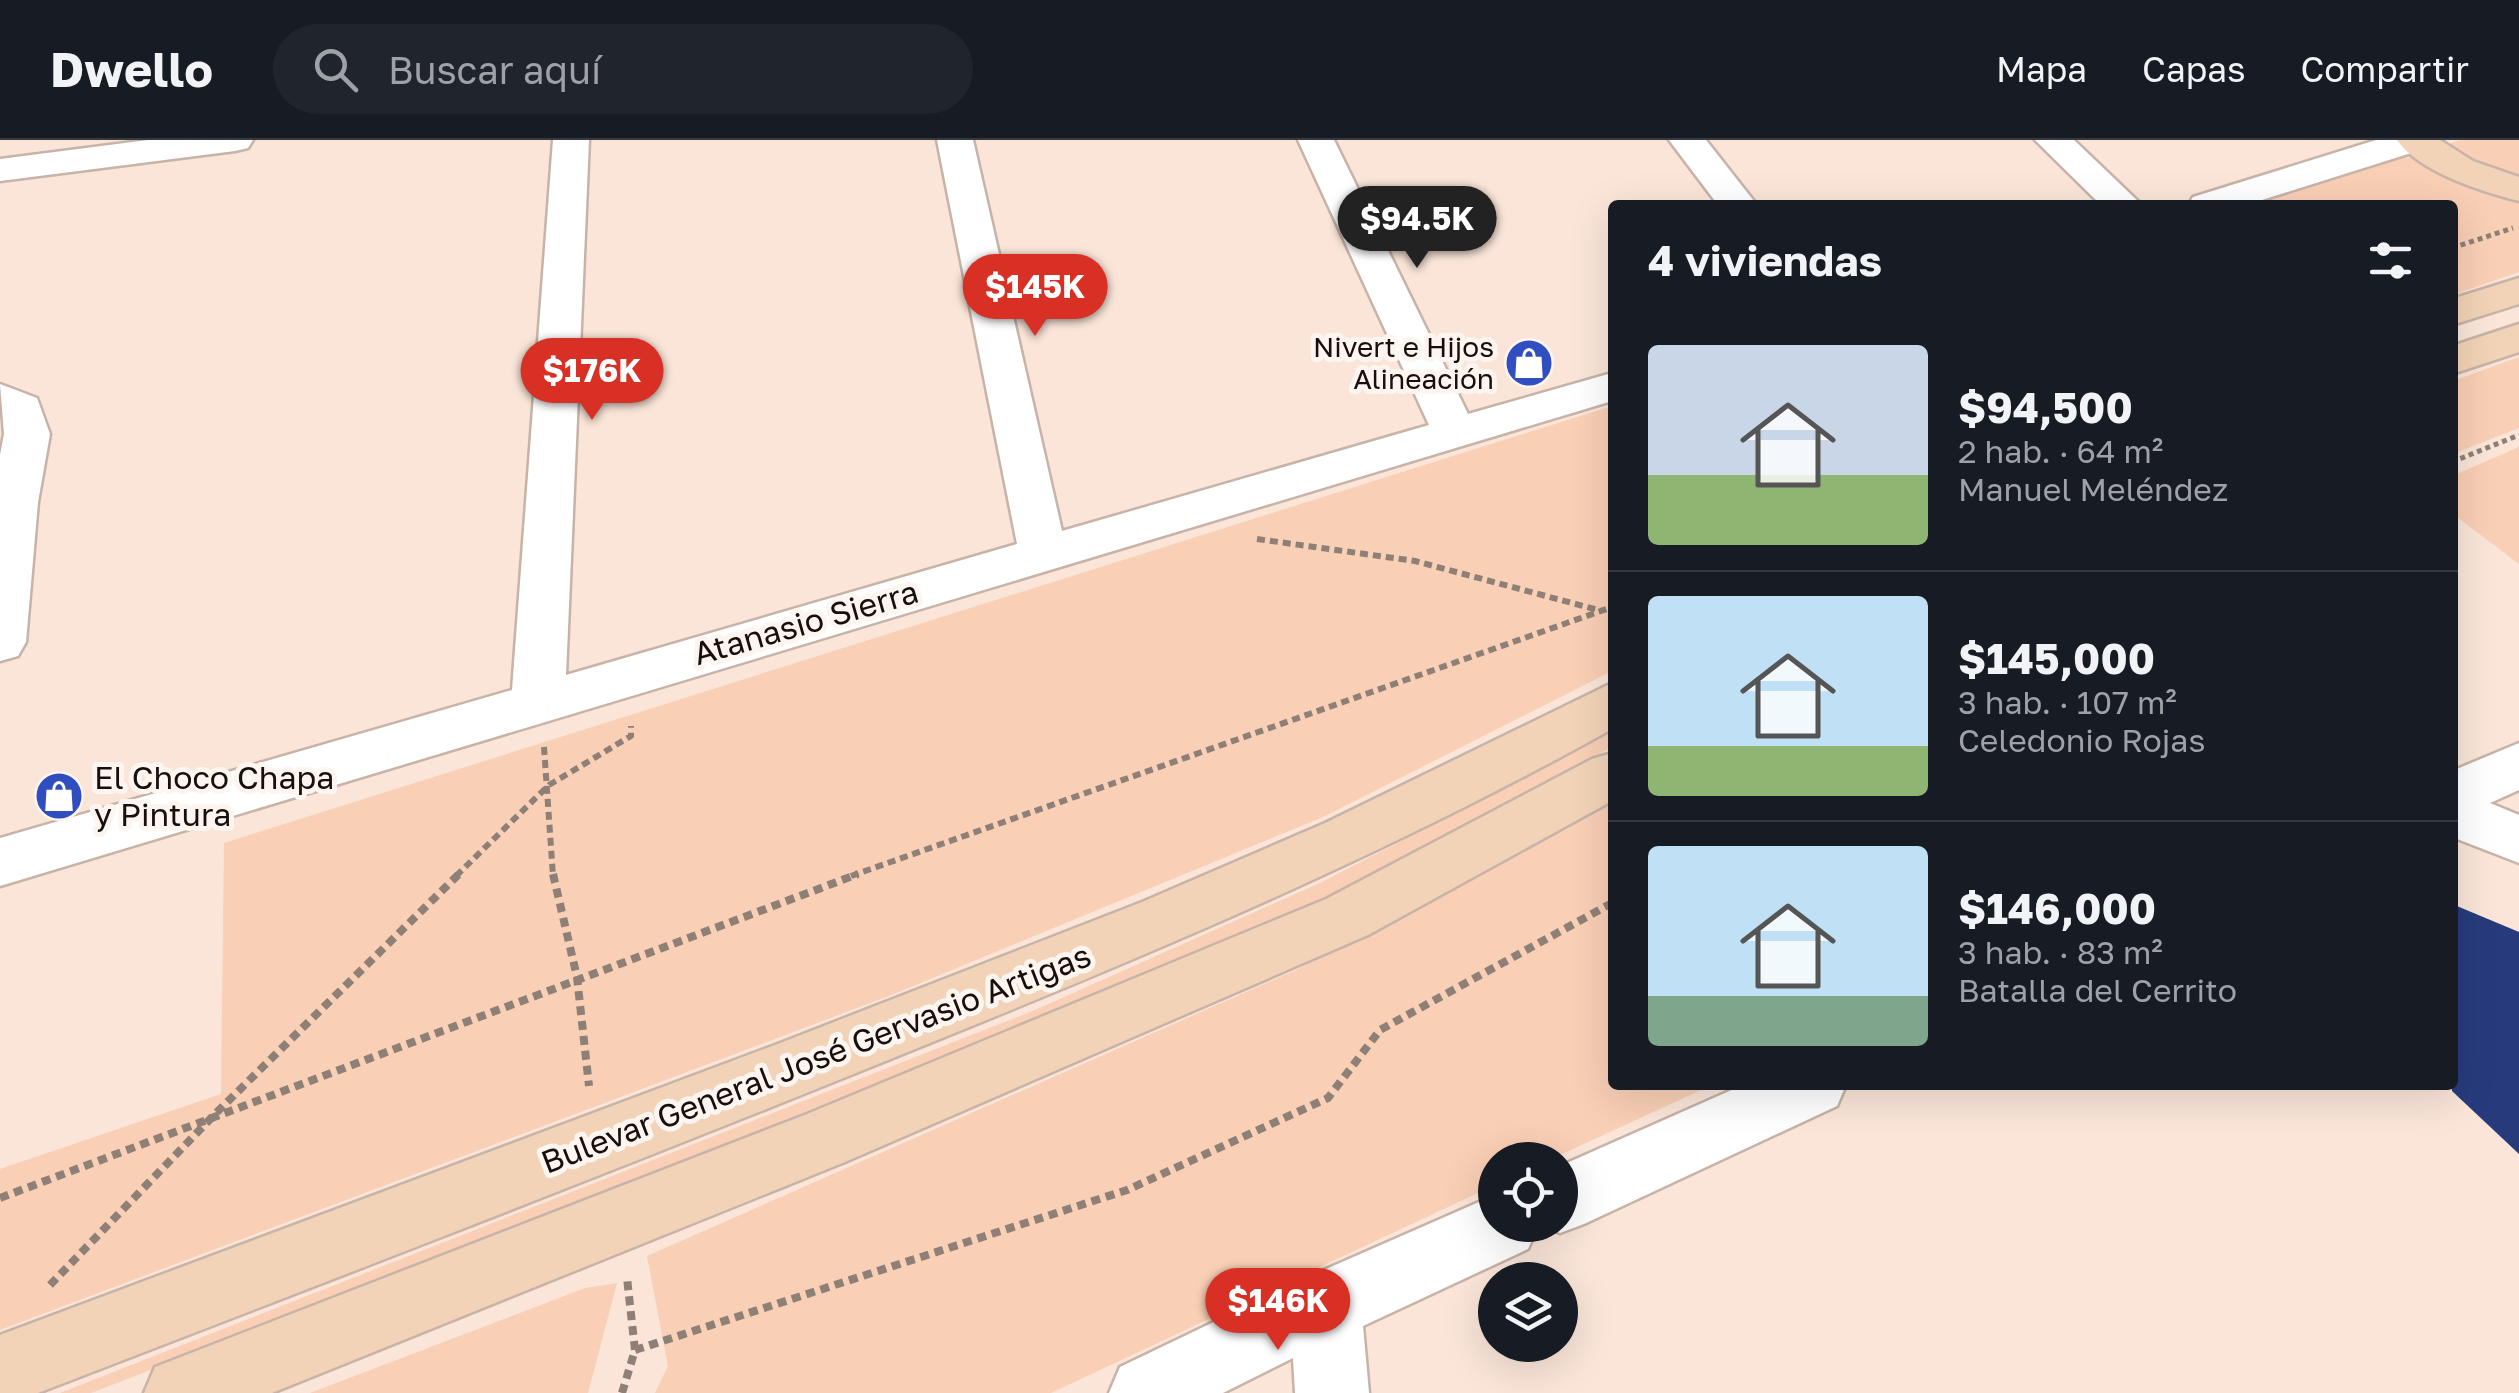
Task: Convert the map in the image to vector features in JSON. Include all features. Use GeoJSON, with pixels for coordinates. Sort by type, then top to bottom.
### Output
{"type":"FeatureCollection","features":[{"type":"Feature","properties":{"kind":"main road"},"geometry":{"type":"LineString","coordinates":[[2415,140],[2460,169],[2519,190]]}},
{"type":"Feature","properties":{"kind":"main road"},"geometry":{"type":"LineString","coordinates":[[2458,311],[2519,290]]}},
{"type":"Feature","properties":{"kind":"main road"},"geometry":{"type":"LineString","coordinates":[[2458,359],[2519,337]]}},
{"type":"Feature","properties":{"kind":"main road","name":"Bulevar General José Gervasio Artigas"},"geometry":{"type":"LineString","coordinates":[[0,1371],[591,1148],[1155,925],[1486,772],[1608,706]]}},
{"type":"Feature","properties":{"kind":"main road","name":"Bulevar General José Gervasio Artigas"},"geometry":{"type":"LineString","coordinates":[[181,1393],[822,1140],[1347,918],[1608,777]]}},
{"type":"Feature","properties":{"kind":"street"},"geometry":{"type":"LineString","coordinates":[[0,170],[235,140]]}},
{"type":"Feature","properties":{"kind":"street"},"geometry":{"type":"LineString","coordinates":[[538,701],[571,140]]}},
{"type":"Feature","properties":{"kind":"street"},"geometry":{"type":"LineString","coordinates":[[955,140],[1043,554]]}},
{"type":"Feature","properties":{"kind":"street"},"geometry":{"type":"LineString","coordinates":[[1316,140],[1455,433]]}},
{"type":"Feature","properties":{"kind":"street"},"geometry":{"type":"LineString","coordinates":[[1687,140],[1734,200]]}},
{"type":"Feature","properties":{"kind":"street"},"geometry":{"type":"LineString","coordinates":[[2052,140],[2118,200]]}},
{"type":"Feature","properties":{"kind":"street"},"geometry":{"type":"LineString","coordinates":[[2224,200],[2415,140]]}},
{"type":"Feature","properties":{"kind":"street","name":"Atanasio Sierra"},"geometry":{"type":"LineString","coordinates":[[0,862],[1608,388]]}},
{"type":"Feature","properties":{"kind":"street"},"geometry":{"type":"LineString","coordinates":[[0,398],[21,408],[27,434],[14,502],[0,642]]}},
{"type":"Feature","properties":{"kind":"street"},"geometry":{"type":"LineString","coordinates":[[2458,793],[2519,765]]}},
{"type":"Feature","properties":{"kind":"street"},"geometry":{"type":"LineString","coordinates":[[2458,815],[2519,838]]}},
{"type":"Feature","properties":{"kind":"street"},"geometry":{"type":"LineString","coordinates":[[1578,1192],[1803,1090]]}},
{"type":"Feature","properties":{"kind":"street"},"geometry":{"type":"LineString","coordinates":[[1146,1393],[1478,1237]]}},
{"type":"Feature","properties":{"kind":"street"},"geometry":{"type":"LineString","coordinates":[[1326,1306],[1332,1393]]}},
{"type":"Feature","properties":{"kind":"path"},"geometry":{"type":"LineString","coordinates":[[2458,246],[2519,226]]}},
{"type":"Feature","properties":{"kind":"path"},"geometry":{"type":"LineString","coordinates":[[2458,460],[2519,435]]}},
{"type":"Feature","properties":{"kind":"path"},"geometry":{"type":"LineString","coordinates":[[1242,537],[1414,562],[1603,611]]}},
{"type":"Feature","properties":{"kind":"path"},"geometry":{"type":"LineString","coordinates":[[0,1198],[216,1113],[952,839],[1608,609]]}},
{"type":"Feature","properties":{"kind":"path"},"geometry":{"type":"LineString","coordinates":[[40,1294],[216,1113],[549,785],[631,736],[632,674]]}},
{"type":"Feature","properties":{"kind":"path"},"geometry":{"type":"LineString","coordinates":[[538,701],[549,785],[554,890],[577,977],[590,1094],[591,1148]]}},
{"type":"Feature","properties":{"kind":"path"},"geometry":{"type":"LineString","coordinates":[[635,1350],[1126,1190],[1328,1098],[1380,1030],[1608,905]]}},
{"type":"Feature","properties":{"kind":"path"},"geometry":{"type":"LineString","coordinates":[[609,1226],[627,1277],[635,1350],[622,1393]]}},
{"type":"Feature","properties":{"kind":"shaded area"},"geometry":{"type":"Polygon","coordinates":[[[2461,140],[2519,140],[2519,179],[2483,168],[2445,145],[2461,140]]]}},
{"type":"Feature","properties":{"kind":"shaded area"},"geometry":{"type":"Polygon","coordinates":[[[2404,157],[2420,160],[2519,199],[2519,272],[2458,293],[2458,200],[2269,200],[2404,157]]]}},
{"type":"Feature","properties":{"kind":"shaded area"},"geometry":{"type":"Polygon","coordinates":[[[2519,357],[2519,428],[2458,452],[2458,379],[2519,357]]]}},
{"type":"Feature","properties":{"kind":"shaded area"},"geometry":{"type":"Polygon","coordinates":[[[1608,407],[1608,673],[1323,817],[889,996],[0,1330],[0,1169],[221,1094],[224,843],[1608,407]]]}},
{"type":"Feature","properties":{"kind":"shaded area"},"geometry":{"type":"Polygon","coordinates":[[[2519,447],[2519,564],[2458,518],[2458,473],[2519,447]]]}},
{"type":"Feature","properties":{"kind":"shaded area"},"geometry":{"type":"Polygon","coordinates":[[[1608,734],[1608,749],[1327,900],[1042,1026],[91,1393],[60,1393],[1035,1010],[1322,882],[1608,734]]]}},
{"type":"Feature","properties":{"kind":"shaded area"},"geometry":{"type":"Polygon","coordinates":[[[1608,802],[1608,1090],[1701,1090],[1578,1147],[1578,1142],[1478,1142],[1478,1193],[1051,1393],[655,1393],[668,1366],[647,1256],[1296,970],[1608,802]]]}},
{"type":"Feature","properties":{"kind":"shaded area"},"geometry":{"type":"Polygon","coordinates":[[[617,1283],[588,1393],[310,1393],[585,1288],[617,1283]]]}},
{"type":"Feature","properties":{"kind":"building"},"geometry":{"type":"Polygon","coordinates":[[[2458,907],[2519,932],[2519,1154],[2452,1091],[2458,1090],[2458,907]]]}},
{"type":"Feature","properties":{"kind":"place","name":"Nivert e Hijos Alineación"},"geometry":{"type":"Point","coordinates":[1529,363]}},
{"type":"Feature","properties":{"kind":"place","name":"El Choco Chapa y Pintura"},"geometry":{"type":"Point","coordinates":[59,796]}}]}
